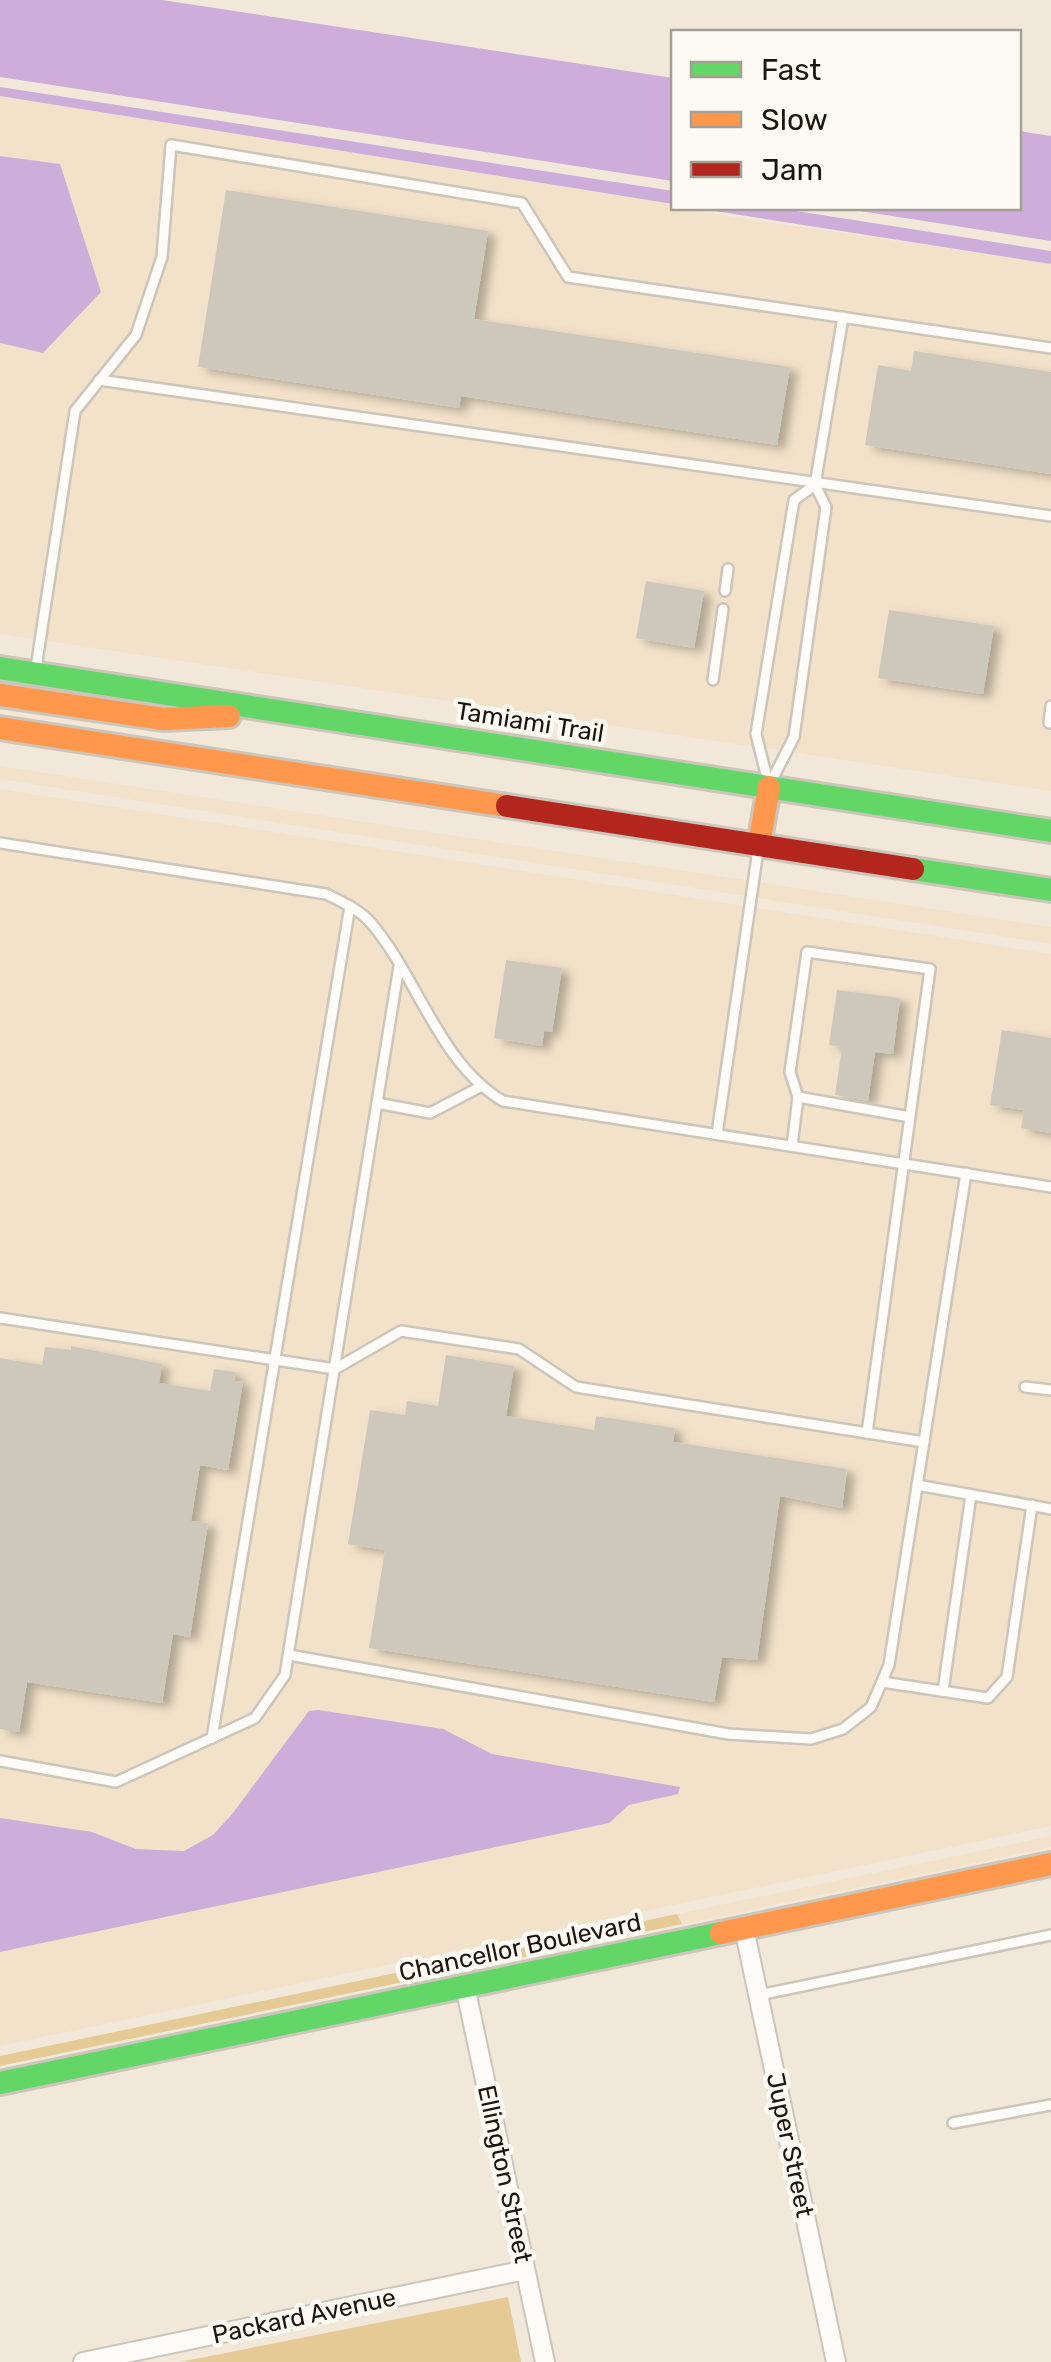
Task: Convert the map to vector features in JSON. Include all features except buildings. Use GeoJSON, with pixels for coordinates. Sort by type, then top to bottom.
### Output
{"type":"FeatureCollection","features":[{"type":"Feature","properties":{"kind":"main road","name":"Tamiami Trail"},"geometry":{"type":"LineString","coordinates":[[0,668],[1051,830]]}},
{"type":"Feature","properties":{"kind":"main road"},"geometry":{"type":"LineString","coordinates":[[0,695],[164,720],[292,713]]}},
{"type":"Feature","properties":{"kind":"main road"},"geometry":{"type":"LineString","coordinates":[[0,728],[1051,890]]}},
{"type":"Feature","properties":{"kind":"main road"},"geometry":{"type":"LineString","coordinates":[[759,845],[769,787]]}},
{"type":"Feature","properties":{"kind":"main road","name":"Chancellor Boulevard"},"geometry":{"type":"LineString","coordinates":[[0,2083],[1051,1864]]}},
{"type":"Feature","properties":{"kind":"street","name":"Juper Street"},"geometry":{"type":"LineString","coordinates":[[744,1928],[836,2362]]}},
{"type":"Feature","properties":{"kind":"street","name":"Ellington Street"},"geometry":{"type":"LineString","coordinates":[[466,1986],[545,2362]]}},
{"type":"Feature","properties":{"kind":"street","name":"Packard Avenue"},"geometry":{"type":"LineString","coordinates":[[83,2362],[525,2270]]}},
{"type":"Feature","properties":{"kind":"lane"},"geometry":{"type":"LineString","coordinates":[[35,674],[75,411],[136,336],[162,257],[171,146],[522,203],[568,277],[1051,348]]}},
{"type":"Feature","properties":{"kind":"lane"},"geometry":{"type":"LineString","coordinates":[[769,787],[794,737],[826,508],[815,484],[843,317]]}},
{"type":"Feature","properties":{"kind":"lane"},"geometry":{"type":"LineString","coordinates":[[100,380],[1051,516]]}},
{"type":"Feature","properties":{"kind":"lane"},"geometry":{"type":"LineString","coordinates":[[769,787],[756,734],[794,500],[815,484]]}},
{"type":"Feature","properties":{"kind":"lane"},"geometry":{"type":"LineString","coordinates":[[725,592],[728,569]]}},
{"type":"Feature","properties":{"kind":"lane"},"geometry":{"type":"LineString","coordinates":[[713,680],[723,609]]}},
{"type":"Feature","properties":{"kind":"lane"},"geometry":{"type":"LineString","coordinates":[[1049,722],[1051,706]]}},
{"type":"Feature","properties":{"kind":"lane"},"geometry":{"type":"LineString","coordinates":[[0,843],[326,894],[350,906],[372,923],[480,1087],[503,1100],[1051,1187]]}},
{"type":"Feature","properties":{"kind":"lane"},"geometry":{"type":"LineString","coordinates":[[717,1134],[759,845]]}},
{"type":"Feature","properties":{"kind":"lane"},"geometry":{"type":"LineString","coordinates":[[212,1738],[350,906]]}},
{"type":"Feature","properties":{"kind":"lane"},"geometry":{"type":"LineString","coordinates":[[792,1146],[798,1097],[790,1072],[807,952],[930,969],[867,1433]]}},
{"type":"Feature","properties":{"kind":"lane"},"geometry":{"type":"LineString","coordinates":[[0,1761],[116,1782],[255,1718],[285,1676],[399,966]]}},
{"type":"Feature","properties":{"kind":"lane"},"geometry":{"type":"LineString","coordinates":[[377,1103],[430,1113],[480,1087]]}},
{"type":"Feature","properties":{"kind":"lane"},"geometry":{"type":"LineString","coordinates":[[798,1097],[910,1116]]}},
{"type":"Feature","properties":{"kind":"lane"},"geometry":{"type":"LineString","coordinates":[[288,1654],[728,1734],[811,1739],[843,1730],[871,1707],[889,1665],[966,1173]]}},
{"type":"Feature","properties":{"kind":"lane"},"geometry":{"type":"LineString","coordinates":[[0,1318],[334,1369],[402,1331],[519,1349],[576,1387],[924,1442]]}},
{"type":"Feature","properties":{"kind":"lane"},"geometry":{"type":"LineString","coordinates":[[1025,1387],[1051,1390]]}},
{"type":"Feature","properties":{"kind":"lane"},"geometry":{"type":"LineString","coordinates":[[917,1485],[1051,1509]]}},
{"type":"Feature","properties":{"kind":"lane"},"geometry":{"type":"LineString","coordinates":[[943,1691],[972,1495]]}},
{"type":"Feature","properties":{"kind":"lane"},"geometry":{"type":"LineString","coordinates":[[882,1682],[988,1698],[1008,1678],[1032,1506]]}},
{"type":"Feature","properties":{"kind":"lane"},"geometry":{"type":"LineString","coordinates":[[759,1996],[1051,1934]]}},
{"type":"Feature","properties":{"kind":"lane"},"geometry":{"type":"LineString","coordinates":[[953,2123],[1051,2105]]}},
{"type":"Feature","properties":{"kind":"shaded area"},"geometry":{"type":"Polygon","coordinates":[[[0,0],[162,0],[671,78],[671,181],[0,77],[0,0]]]}},
{"type":"Feature","properties":{"kind":"shaded area"},"geometry":{"type":"Polygon","coordinates":[[[0,87],[671,191],[671,204],[0,96],[0,87]]]}},
{"type":"Feature","properties":{"kind":"shaded area"},"geometry":{"type":"Polygon","coordinates":[[[0,96],[671,204],[671,210],[1051,264],[1051,791],[0,634],[0,343],[43,353],[60,164],[0,156],[0,96]]]}},
{"type":"Feature","properties":{"kind":"shaded area"},"geometry":{"type":"Polygon","coordinates":[[[1021,131],[1051,136],[1051,241],[854,210],[1021,210],[1021,131]]]}},
{"type":"Feature","properties":{"kind":"shaded area"},"geometry":{"type":"Polygon","coordinates":[[[0,156],[60,164],[101,292],[43,353],[0,343],[0,156]]]}},
{"type":"Feature","properties":{"kind":"shaded area"},"geometry":{"type":"Polygon","coordinates":[[[709,210],[790,210],[1051,251],[1051,264],[709,210]]]}},
{"type":"Feature","properties":{"kind":"shaded area"},"geometry":{"type":"Polygon","coordinates":[[[0,766],[1051,927],[1051,944],[0,779],[0,766]]]}},
{"type":"Feature","properties":{"kind":"shaded area"},"geometry":{"type":"Polygon","coordinates":[[[0,789],[1051,954],[1051,1826],[0,2046],[0,789]]]}},
{"type":"Feature","properties":{"kind":"shaded area"},"geometry":{"type":"Polygon","coordinates":[[[309,1711],[443,1729],[492,1754],[680,1787],[678,1794],[629,1805],[609,1823],[0,1952],[0,1818],[92,1832],[136,1849],[184,1851],[213,1835],[309,1711]]]}},
{"type":"Feature","properties":{"kind":"shaded area"},"geometry":{"type":"Polygon","coordinates":[[[1051,1836],[1051,1847],[682,1924],[677,1914],[1051,1836]]]}},
{"type":"Feature","properties":{"kind":"shaded area"},"geometry":{"type":"Polygon","coordinates":[[[677,1914],[682,1924],[0,2066],[0,2056],[677,1914]]]}},
{"type":"Feature","properties":{"kind":"shaded area"},"geometry":{"type":"Polygon","coordinates":[[[508,2297],[521,2362],[180,2362],[508,2297]]]}},
{"type":"Feature","properties":{"kind":"traffic: fast"},"geometry":{"type":"LineString","coordinates":[[0,668],[1051,831]]}},
{"type":"Feature","properties":{"kind":"traffic: fast"},"geometry":{"type":"LineString","coordinates":[[913,869],[1051,890]]}},
{"type":"Feature","properties":{"kind":"traffic: fast"},"geometry":{"type":"LineString","coordinates":[[0,2083],[721,1933]]}},
{"type":"Feature","properties":{"kind":"traffic: slow"},"geometry":{"type":"LineString","coordinates":[[0,695],[163,719],[229,716]]}},
{"type":"Feature","properties":{"kind":"traffic: slow"},"geometry":{"type":"LineString","coordinates":[[0,728],[507,806]]}},
{"type":"Feature","properties":{"kind":"traffic: slow"},"geometry":{"type":"LineString","coordinates":[[759,845],[769,787]]}},
{"type":"Feature","properties":{"kind":"traffic: slow"},"geometry":{"type":"LineString","coordinates":[[721,1933],[1051,1864]]}},
{"type":"Feature","properties":{"kind":"traffic: jam"},"geometry":{"type":"LineString","coordinates":[[507,806],[913,869]]}}]}
